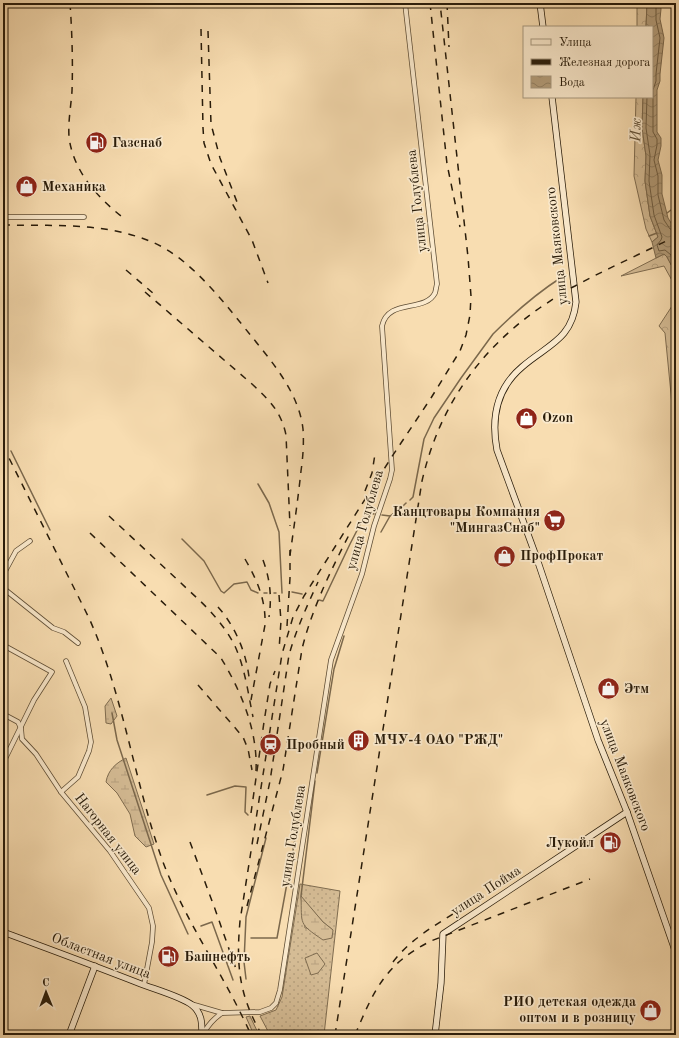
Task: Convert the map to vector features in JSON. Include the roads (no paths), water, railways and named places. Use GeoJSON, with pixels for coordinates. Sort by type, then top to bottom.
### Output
{"type":"FeatureCollection","features":[{"type":"Feature","properties":{"kind":"main road"},"geometry":{"type":"LineString","coordinates":[[540,3],[543,26]]}},
{"type":"Feature","properties":{"kind":"main road","name":"улица Маяковского"},"geometry":{"type":"LineString","coordinates":[[552,98],[576,296],[575,310],[569,328],[561,337],[522,366],[504,387],[496,411],[494,434],[497,450],[537,559],[568,655],[598,740],[627,812],[676,953]]}},
{"type":"Feature","properties":{"kind":"main road","name":"улица Пойма"},"geometry":{"type":"LineString","coordinates":[[435,1035],[441,983],[443,934],[627,812]]}},
{"type":"Feature","properties":{"kind":"main road","name":"Областная улица"},"geometry":{"type":"LineString","coordinates":[[3,932],[191,1003]]}},
{"type":"Feature","properties":{"kind":"main road"},"geometry":{"type":"LineString","coordinates":[[69,1035],[95,966]]}},
{"type":"Feature","properties":{"kind":"main road"},"geometry":{"type":"LineString","coordinates":[[191,1003],[201,1016],[202,1035]]}},
{"type":"Feature","properties":{"kind":"street","name":"улица Голублева"},"geometry":{"type":"LineString","coordinates":[[222,1013],[260,1012],[271,1008],[276,1003],[280,990],[331,660],[362,574],[374,526],[392,470],[382,326],[383,320],[387,314],[426,302],[432,298],[437,284],[406,3]]}},
{"type":"Feature","properties":{"kind":"street"},"geometry":{"type":"LineString","coordinates":[[3,217],[84,217]]}},
{"type":"Feature","properties":{"kind":"street"},"geometry":{"type":"LineString","coordinates":[[3,575],[16,551],[30,541]]}},
{"type":"Feature","properties":{"kind":"street"},"geometry":{"type":"LineString","coordinates":[[3,588],[53,628],[64,632],[78,643]]}},
{"type":"Feature","properties":{"kind":"street"},"geometry":{"type":"LineString","coordinates":[[3,645],[52,672],[34,700],[3,763]]}},
{"type":"Feature","properties":{"kind":"street"},"geometry":{"type":"LineString","coordinates":[[61,792],[78,777],[89,751],[91,742],[85,707],[66,661]]}},
{"type":"Feature","properties":{"kind":"street","name":"Нагорная улица"},"geometry":{"type":"LineString","coordinates":[[3,714],[18,722],[21,728],[22,739],[36,754],[61,792],[110,852],[149,908],[153,926],[152,942],[144,985]]}},
{"type":"Feature","properties":{"kind":"street"},"geometry":{"type":"LineString","coordinates":[[191,1003],[222,1013]]}},
{"type":"Feature","properties":{"kind":"street"},"geometry":{"type":"LineString","coordinates":[[202,1035],[211,1021],[222,1013]]}},
{"type":"Feature","properties":{"kind":"water","name":"Иж"},"geometry":{"type":"Polygon","coordinates":[[[647,3],[660,3],[660,19],[664,38],[660,81],[657,90],[657,132],[661,138],[658,160],[662,175],[662,194],[668,218],[673,226],[676,226],[676,274],[664,254],[656,258],[652,242],[658,237],[650,216],[645,181],[646,156],[642,128],[643,98],[653,98],[653,26],[646,26],[647,3]]]}},
{"type":"Feature","properties":{"kind":"waterway"},"geometry":{"type":"LineString","coordinates":[[667,213],[675,207]]}},
{"type":"Feature","properties":{"kind":"waterway"},"geometry":{"type":"LineString","coordinates":[[649,236],[657,233]]}},
{"type":"Feature","properties":{"kind":"waterway"},"geometry":{"type":"LineString","coordinates":[[410,500],[413,497],[424,439],[434,418],[461,378],[493,334],[509,318],[562,277]]}},
{"type":"Feature","properties":{"kind":"waterway"},"geometry":{"type":"LineString","coordinates":[[11,451],[50,530]]}},
{"type":"Feature","properties":{"kind":"waterway"},"geometry":{"type":"LineString","coordinates":[[258,484],[269,503],[279,532],[282,593]]}},
{"type":"Feature","properties":{"kind":"waterway"},"geometry":{"type":"LineString","coordinates":[[403,506],[406,503]]}},
{"type":"Feature","properties":{"kind":"waterway"},"geometry":{"type":"LineString","coordinates":[[381,532],[390,516],[398,510]]}},
{"type":"Feature","properties":{"kind":"waterway"},"geometry":{"type":"LineString","coordinates":[[319,600],[323,601],[366,513],[374,514]]}},
{"type":"Feature","properties":{"kind":"waterway"},"geometry":{"type":"LineString","coordinates":[[382,515],[390,516]]}},
{"type":"Feature","properties":{"kind":"waterway"},"geometry":{"type":"LineString","coordinates":[[182,539],[204,561],[221,591],[224,593],[234,584],[247,582],[251,590],[258,593]]}},
{"type":"Feature","properties":{"kind":"waterway"},"geometry":{"type":"LineString","coordinates":[[292,592],[302,594]]}},
{"type":"Feature","properties":{"kind":"waterway"},"geometry":{"type":"LineString","coordinates":[[317,773],[334,669],[344,636]]}},
{"type":"Feature","properties":{"kind":"waterway"},"geometry":{"type":"LineString","coordinates":[[112,713],[117,740],[161,875],[188,934]]}},
{"type":"Feature","properties":{"kind":"waterway"},"geometry":{"type":"LineString","coordinates":[[301,896],[315,781]]}},
{"type":"Feature","properties":{"kind":"waterway"},"geometry":{"type":"LineString","coordinates":[[207,795],[235,786],[246,787],[245,812],[248,815]]}},
{"type":"Feature","properties":{"kind":"waterway"},"geometry":{"type":"LineString","coordinates":[[251,938],[277,938],[302,801]]}},
{"type":"Feature","properties":{"kind":"waterway"},"geometry":{"type":"LineString","coordinates":[[246,979],[244,962],[246,917],[266,838]]}},
{"type":"Feature","properties":{"kind":"waterway"},"geometry":{"type":"LineString","coordinates":[[201,926],[212,922],[233,980]]}},
{"type":"Feature","properties":{"kind":"railway"},"geometry":{"type":"LineString","coordinates":[[70,3],[72,36],[72,91],[69,137],[71,149],[75,160],[87,181],[103,200],[121,216]]}},
{"type":"Feature","properties":{"kind":"railway"},"geometry":{"type":"LineString","coordinates":[[430,3],[447,164],[460,227]]}},
{"type":"Feature","properties":{"kind":"railway"},"geometry":{"type":"LineString","coordinates":[[262,1035],[254,1021],[244,993],[239,966],[239,937],[240,921],[282,654],[293,617],[304,596],[460,351],[466,335],[470,315],[471,296],[468,257],[440,3]]}},
{"type":"Feature","properties":{"kind":"railway"},"geometry":{"type":"LineString","coordinates":[[447,3],[449,47]]}},
{"type":"Feature","properties":{"kind":"railway"},"geometry":{"type":"LineString","coordinates":[[201,29],[204,143],[211,164],[252,240],[268,283]]}},
{"type":"Feature","properties":{"kind":"railway"},"geometry":{"type":"LineString","coordinates":[[208,31],[211,124],[220,158],[237,202]]}},
{"type":"Feature","properties":{"kind":"railway"},"geometry":{"type":"LineString","coordinates":[[3,225],[79,226],[116,231],[134,236],[152,242],[166,249],[180,259],[219,297],[277,369],[291,392],[301,416],[303,429],[303,455],[290,555]]}},
{"type":"Feature","properties":{"kind":"railway"},"geometry":{"type":"LineString","coordinates":[[335,1035],[422,481],[429,454],[439,429],[465,382],[481,361],[519,324],[562,293],[676,236]]}},
{"type":"Feature","properties":{"kind":"railway"},"geometry":{"type":"LineString","coordinates":[[126,270],[154,294]]}},
{"type":"Feature","properties":{"kind":"railway"},"geometry":{"type":"LineString","coordinates":[[145,292],[252,384],[274,406],[281,419],[286,435],[290,526]]}},
{"type":"Feature","properties":{"kind":"railway"},"geometry":{"type":"LineString","coordinates":[[3,446],[89,618],[101,648],[120,708],[153,832],[172,885],[230,992],[251,1035]]}},
{"type":"Feature","properties":{"kind":"railway"},"geometry":{"type":"LineString","coordinates":[[365,491],[372,473],[375,454]]}},
{"type":"Feature","properties":{"kind":"railway"},"geometry":{"type":"LineString","coordinates":[[109,516],[202,603],[226,631],[234,644],[241,662],[253,717]]}},
{"type":"Feature","properties":{"kind":"railway"},"geometry":{"type":"LineString","coordinates":[[247,906],[283,770],[302,649],[306,634],[323,588],[351,531]]}},
{"type":"Feature","properties":{"kind":"railway"},"geometry":{"type":"LineString","coordinates":[[90,533],[221,658],[235,684],[247,712],[254,741],[256,771]]}},
{"type":"Feature","properties":{"kind":"railway"},"geometry":{"type":"LineString","coordinates":[[287,626],[290,550]]}},
{"type":"Feature","properties":{"kind":"railway"},"geometry":{"type":"LineString","coordinates":[[245,559],[260,590],[265,616],[265,625],[251,700]]}},
{"type":"Feature","properties":{"kind":"railway"},"geometry":{"type":"LineString","coordinates":[[263,560],[270,588],[269,617]]}},
{"type":"Feature","properties":{"kind":"railway"},"geometry":{"type":"LineString","coordinates":[[257,844],[270,781],[289,655],[298,627],[318,582]]}},
{"type":"Feature","properties":{"kind":"railway"},"geometry":{"type":"LineString","coordinates":[[279,595],[281,621],[279,650]]}},
{"type":"Feature","properties":{"kind":"railway"},"geometry":{"type":"LineString","coordinates":[[218,607],[230,622],[239,640],[248,668],[249,677]]}},
{"type":"Feature","properties":{"kind":"railway"},"geometry":{"type":"LineString","coordinates":[[251,813],[270,684],[275,671]]}},
{"type":"Feature","properties":{"kind":"railway"},"geometry":{"type":"LineString","coordinates":[[198,685],[243,737],[248,749],[252,770]]}},
{"type":"Feature","properties":{"kind":"railway"},"geometry":{"type":"LineString","coordinates":[[190,842],[236,969]]}},
{"type":"Feature","properties":{"kind":"railway"},"geometry":{"type":"LineString","coordinates":[[355,1035],[368,1005],[383,980],[402,959],[415,950],[431,941],[590,879]]}},
{"type":"Feature","properties":{"kind":"railway"},"geometry":{"type":"LineString","coordinates":[[393,962],[400,953],[417,938],[464,907]]}},
{"type":"Feature","properties":{"kind":"place","name":"Газснаб"},"geometry":{"type":"Point","coordinates":[97,143]}},
{"type":"Feature","properties":{"kind":"place","name":"Механика"},"geometry":{"type":"Point","coordinates":[26,187]}},
{"type":"Feature","properties":{"kind":"place","name":"Ozon"},"geometry":{"type":"Point","coordinates":[527,418]}},
{"type":"Feature","properties":{"kind":"place","name":"Канцтовары Компания \"МингазСнаб\""},"geometry":{"type":"Point","coordinates":[555,520]}},
{"type":"Feature","properties":{"kind":"place","name":"ПрофПрокат"},"geometry":{"type":"Point","coordinates":[504,556]}},
{"type":"Feature","properties":{"kind":"place","name":"Этм"},"geometry":{"type":"Point","coordinates":[609,689]}},
{"type":"Feature","properties":{"kind":"place","name":"МЧУ-4 ОАО \"РЖД\""},"geometry":{"type":"Point","coordinates":[359,740]}},
{"type":"Feature","properties":{"kind":"place","name":"Пробный"},"geometry":{"type":"Point","coordinates":[270,745]}},
{"type":"Feature","properties":{"kind":"place","name":"Лукойл"},"geometry":{"type":"Point","coordinates":[610,843]}},
{"type":"Feature","properties":{"kind":"place","name":"Башнефть"},"geometry":{"type":"Point","coordinates":[169,957]}},
{"type":"Feature","properties":{"kind":"place","name":"РИО детская одежда оптом и в розницу"},"geometry":{"type":"Point","coordinates":[651,1010]}}]}
